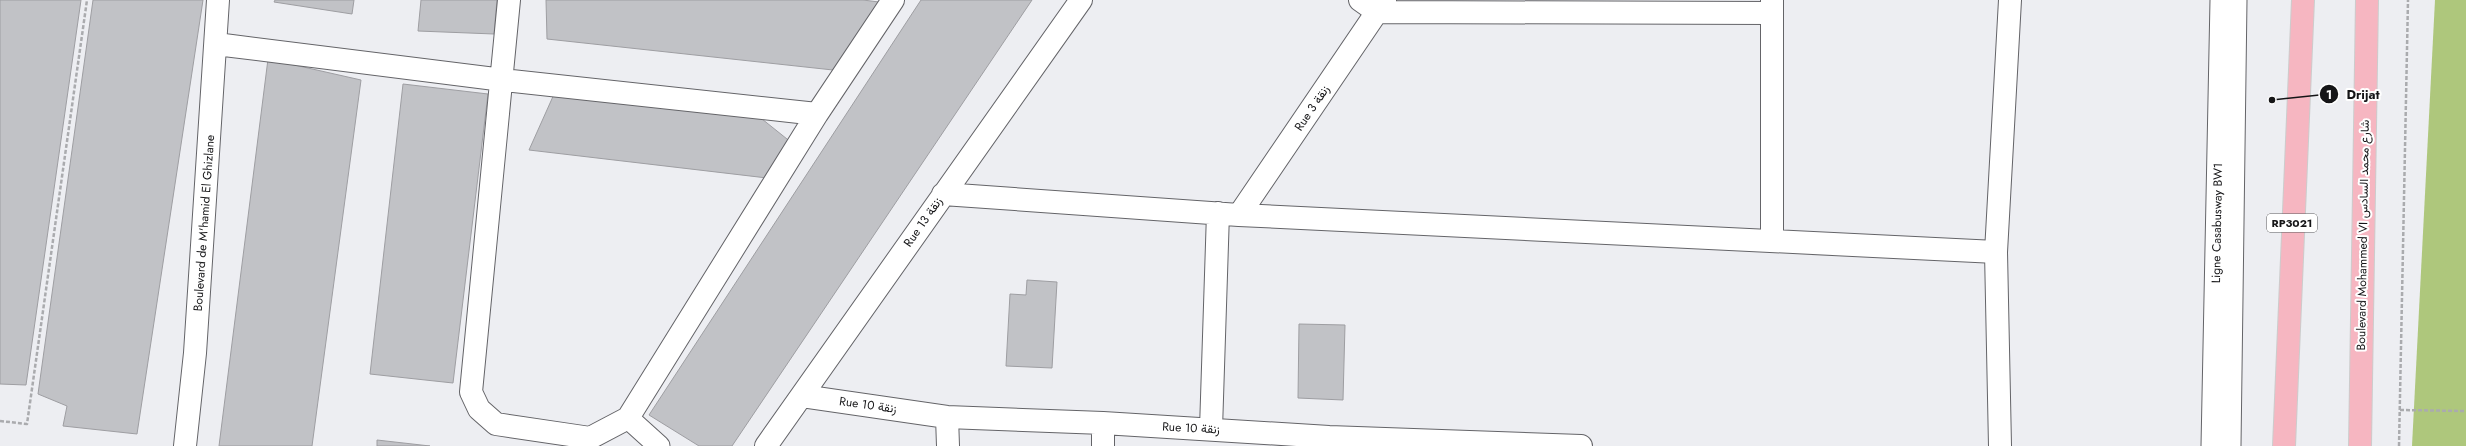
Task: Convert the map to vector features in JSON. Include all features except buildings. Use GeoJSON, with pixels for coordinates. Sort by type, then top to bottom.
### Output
{"type":"FeatureCollection","features":[{"type":"Feature","properties":{"kind":"highway","name":"RP3021"},"geometry":{"type":"LineString","coordinates":[[2284,446],[2303,0]]}},
{"type":"Feature","properties":{"kind":"highway","name":"Boulevard Mohammed VI شارع محمد السادس"},"geometry":{"type":"LineString","coordinates":[[2360,446],[2367,0]]}},
{"type":"Feature","properties":{"kind":"street","name":"Boulevard de M'hamid El Ghizlane"},"geometry":{"type":"LineString","coordinates":[[185,446],[195,353],[218,0]]}},
{"type":"Feature","properties":{"kind":"street"},"geometry":{"type":"LineString","coordinates":[[509,0],[503,80],[470,392],[479,409],[496,424],[590,438],[628,418],[817,114],[893,0]]}},
{"type":"Feature","properties":{"kind":"street","name":"Rue 13 زنقة"},"geometry":{"type":"LineString","coordinates":[[766,446],[1080,0]]}},
{"type":"Feature","properties":{"kind":"street"},"geometry":{"type":"LineString","coordinates":[[2000,446],[1996,252],[2010,0]]}},
{"type":"Feature","properties":{"kind":"street"},"geometry":{"type":"LineString","coordinates":[[1374,4],[1772,7],[1772,241]]}},
{"type":"Feature","properties":{"kind":"street","name":"Rue 3 زنقة"},"geometry":{"type":"LineString","coordinates":[[1240,215],[1374,4]]}},
{"type":"Feature","properties":{"kind":"street"},"geometry":{"type":"LineString","coordinates":[[216,44],[503,80],[817,114]]}},
{"type":"Feature","properties":{"kind":"street"},"geometry":{"type":"LineString","coordinates":[[943,194],[1218,214],[1996,252]]}},
{"type":"Feature","properties":{"kind":"street"},"geometry":{"type":"LineString","coordinates":[[1211,429],[1218,214]]}},
{"type":"Feature","properties":{"kind":"street","name":"Rue 10 زنقة"},"geometry":{"type":"LineString","coordinates":[[802,396],[947,417],[1211,429],[1329,441],[1545,444],[1581,446]]}},
{"type":"Feature","properties":{"kind":"street"},"geometry":{"type":"LineString","coordinates":[[947,417],[948,446]]}},
{"type":"Feature","properties":{"kind":"street"},"geometry":{"type":"LineString","coordinates":[[1103,423],[1103,446]]}},
{"type":"Feature","properties":{"kind":"lane","name":"Ligne Casabusway BW1"},"geometry":{"type":"LineString","coordinates":[[2212,446],[2221,0]]}},
{"type":"Feature","properties":{"kind":"lane","name":"Ligne Casabusway BW1"},"geometry":{"type":"LineString","coordinates":[[2230,446],[2236,0]]}},
{"type":"Feature","properties":{"kind":"lane"},"geometry":{"type":"LineString","coordinates":[[628,418],[659,446]]}},
{"type":"Feature","properties":{"kind":"path"},"geometry":{"type":"LineString","coordinates":[[0,421],[27,424],[87,0]]}},
{"type":"Feature","properties":{"kind":"path"},"geometry":{"type":"LineString","coordinates":[[2399,446],[2408,0]]}},
{"type":"Feature","properties":{"kind":"path"},"geometry":{"type":"LineString","coordinates":[[2400,410],[2466,410]]}},
{"type":"Feature","properties":{"kind":"green space"},"geometry":{"type":"Polygon","coordinates":[[[2435,0],[2466,0],[2466,446],[2412,446],[2435,0]]]}},
{"type":"Feature","properties":{"kind":"place","name":"Drijat"},"geometry":{"type":"Point","coordinates":[2272,100]}}]}
